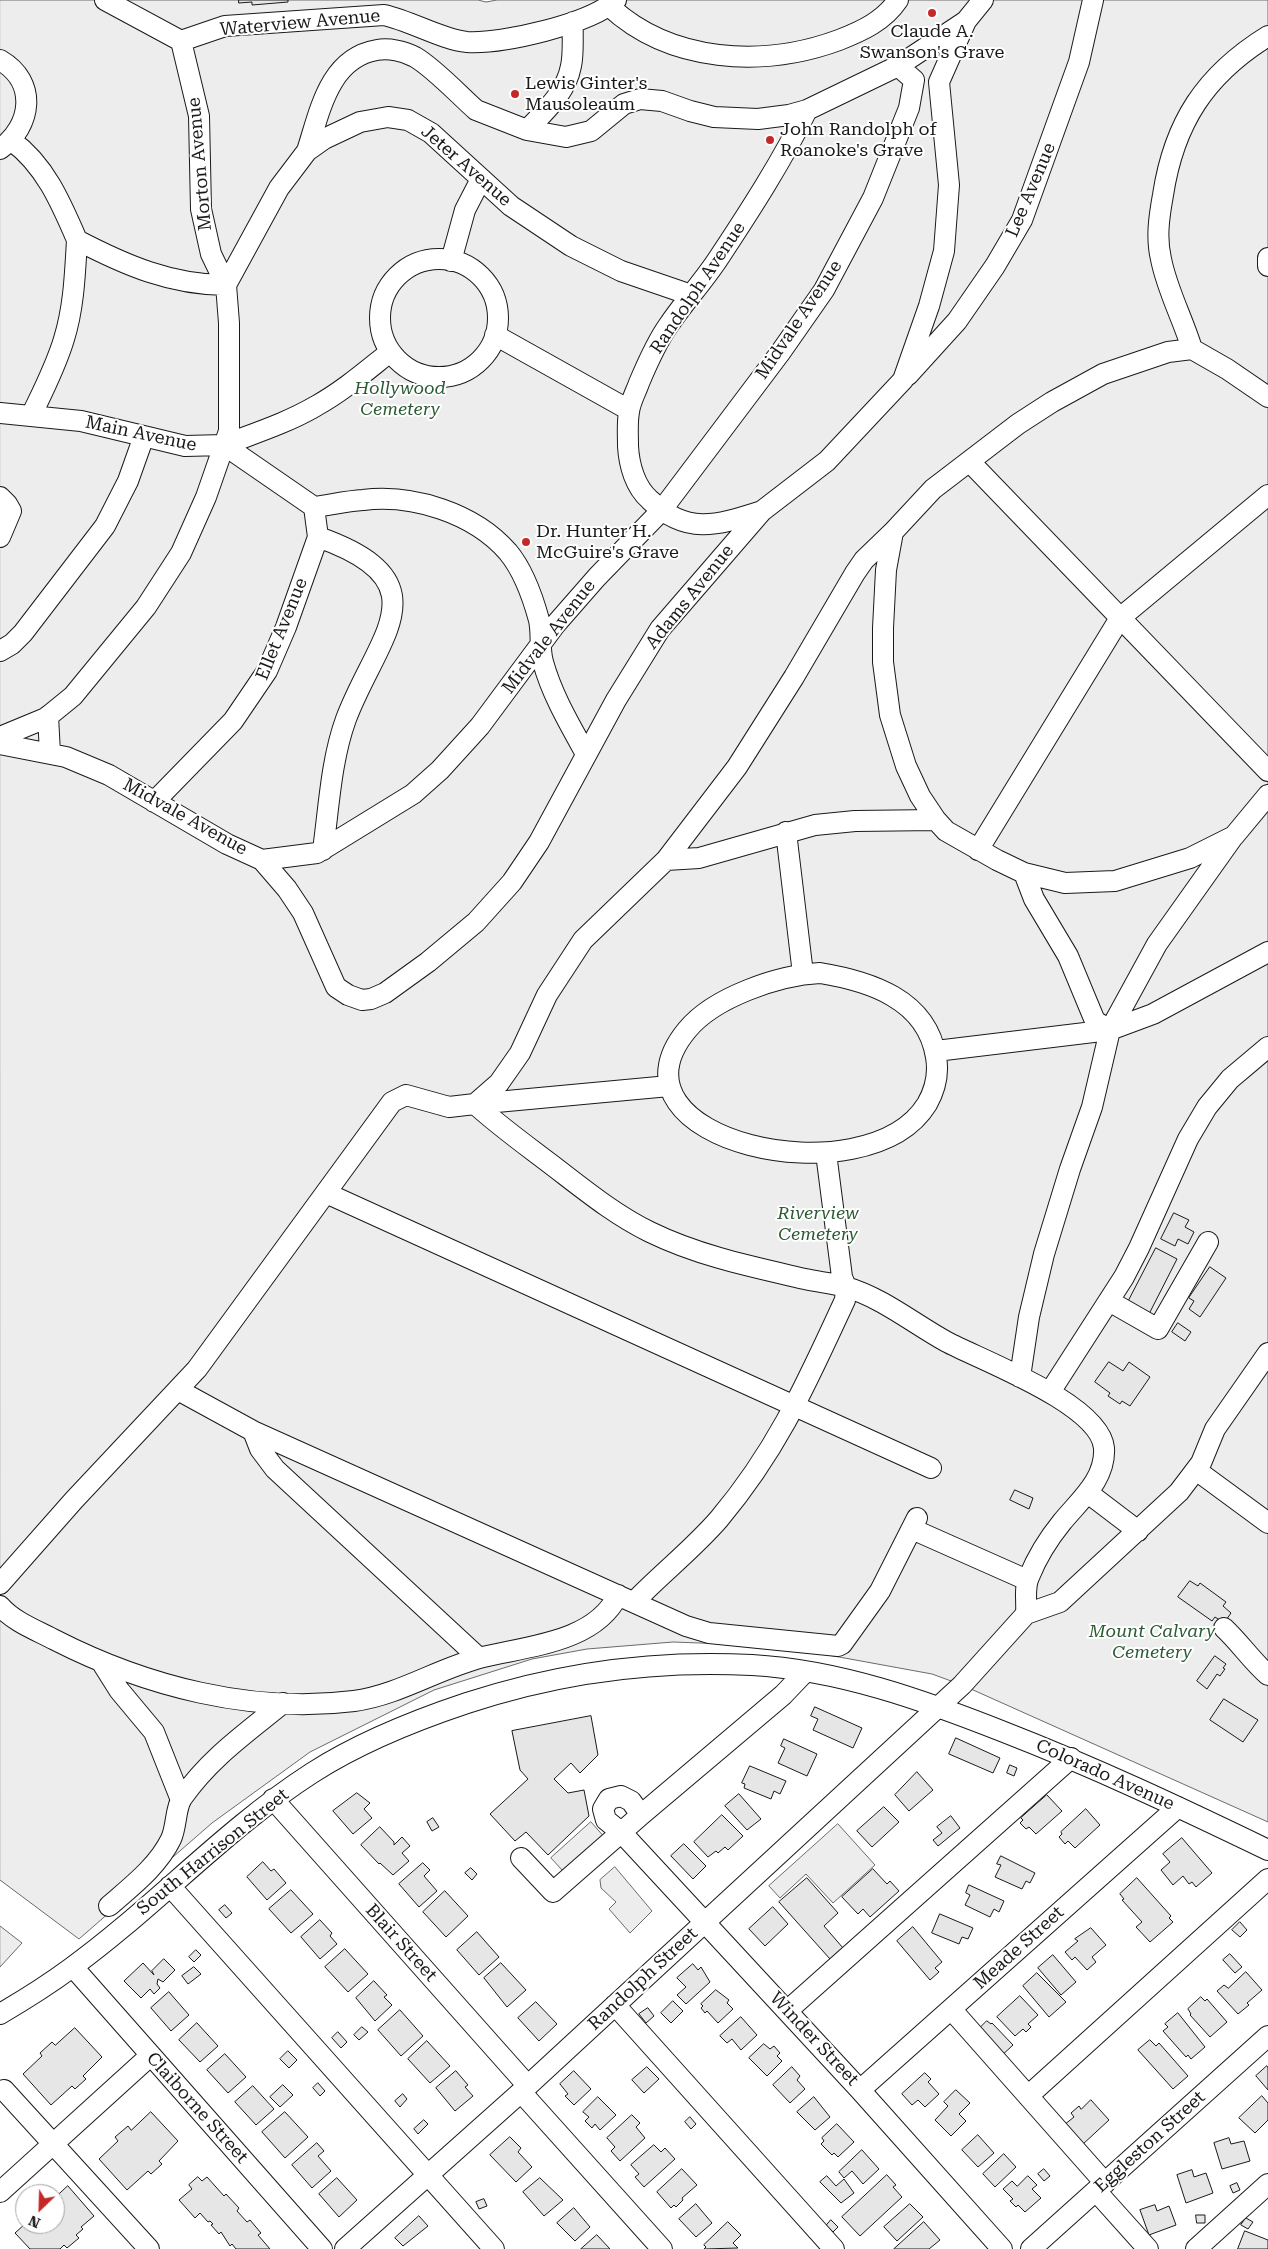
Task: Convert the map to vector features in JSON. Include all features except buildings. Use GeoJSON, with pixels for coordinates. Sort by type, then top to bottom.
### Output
{"type":"FeatureCollection","features":[{"type":"Feature","properties":{"kind":"street"},"geometry":{"type":"LineString","coordinates":[[105,0],[181,41]]}},
{"type":"Feature","properties":{"kind":"street"},"geometry":{"type":"LineString","coordinates":[[612,3],[644,33],[680,47],[719,55],[762,56],[808,50],[850,36],[882,18],[898,0]]}},
{"type":"Feature","properties":{"kind":"street"},"geometry":{"type":"LineString","coordinates":[[307,151],[327,93],[339,70],[356,57],[381,50],[398,51],[413,56],[476,110],[527,130],[566,137],[584,135],[597,127],[624,104],[640,99],[662,101],[708,116],[736,119],[768,118],[807,110],[898,66],[966,21],[984,0]]}},
{"type":"Feature","properties":{"kind":"street","name":"Lee Avenue"},"geometry":{"type":"LineString","coordinates":[[903,380],[957,321],[995,266],[1022,220],[1079,62],[1093,0]]}},
{"type":"Feature","properties":{"kind":"street","name":"Waterview Avenue"},"geometry":{"type":"LineString","coordinates":[[181,41],[225,26],[384,15],[404,19],[446,37],[467,42],[510,38],[573,22],[612,3]]}},
{"type":"Feature","properties":{"kind":"street","name":"Adams Avenue"},"geometry":{"type":"LineString","coordinates":[[262,860],[287,889],[303,912],[336,987],[352,997],[362,1000],[375,998],[404,980],[455,942],[494,903],[534,852],[586,754],[654,638],[762,512],[827,461],[903,380],[929,306],[945,244],[949,185],[939,82],[966,21]]}},
{"type":"Feature","properties":{"kind":"street"},"geometry":{"type":"LineString","coordinates":[[527,130],[553,103],[568,78],[572,65],[573,22]]}},
{"type":"Feature","properties":{"kind":"street"},"geometry":{"type":"LineString","coordinates":[[1192,349],[1160,258],[1158,226],[1168,166],[1185,120],[1201,95],[1227,66],[1268,36]]}},
{"type":"Feature","properties":{"kind":"street","name":"Morton Avenue"},"geometry":{"type":"LineString","coordinates":[[181,41],[199,116],[201,142],[199,188],[202,216],[211,254],[226,285]]}},
{"type":"Feature","properties":{"kind":"street"},"geometry":{"type":"LineString","coordinates":[[0,60],[13,70],[26,94],[25,119],[6,145],[29,155],[59,200],[77,240],[73,298],[65,338],[54,368],[31,416]]}},
{"type":"Feature","properties":{"kind":"street"},"geometry":{"type":"LineString","coordinates":[[898,66],[914,80],[939,82]]}},
{"type":"Feature","properties":{"kind":"street","name":"Midvale Avenue"},"geometry":{"type":"LineString","coordinates":[[0,744],[72,759],[109,775],[227,844],[262,860],[311,855],[323,850],[413,794],[431,779],[480,726],[540,644],[596,577],[661,511],[739,409],[824,290],[873,198],[909,108],[914,80]]}},
{"type":"Feature","properties":{"kind":"street","name":"Randolph Avenue"},"geometry":{"type":"LineString","coordinates":[[762,512],[720,523],[696,525],[681,522],[661,511],[645,496],[634,479],[628,455],[629,410],[646,365],[667,326],[718,259],[752,208],[807,110]]}},
{"type":"Feature","properties":{"kind":"street","name":"Jeter Avenue"},"geometry":{"type":"LineString","coordinates":[[226,285],[279,188],[307,151],[333,134],[360,122],[388,117],[402,118],[430,133],[511,206],[571,246],[621,271],[691,295]]}},
{"type":"Feature","properties":{"kind":"street"},"geometry":{"type":"LineString","coordinates":[[451,261],[465,210],[481,179]]}},
{"type":"Feature","properties":{"kind":"street"},"geometry":{"type":"LineString","coordinates":[[0,737],[48,716],[73,696],[131,627],[176,562],[206,497],[224,445],[230,420],[226,285],[190,283],[156,275],[126,264],[77,240]]}},
{"type":"Feature","properties":{"kind":"street"},"geometry":{"type":"LineString","coordinates":[[1268,258],[1268,266]]}},
{"type":"Feature","properties":{"kind":"street"},"geometry":{"type":"LineString","coordinates":[[434,260],[451,261],[475,272],[487,285],[497,309],[496,335],[488,351],[477,364],[462,372],[445,377],[420,374],[404,366],[390,352],[381,331],[380,315],[383,298],[391,284],[403,272],[418,263],[434,260]]}},
{"type":"Feature","properties":{"kind":"street"},"geometry":{"type":"LineString","coordinates":[[496,335],[629,410]]}},
{"type":"Feature","properties":{"kind":"street"},"geometry":{"type":"LineString","coordinates":[[475,1104],[499,1083],[520,1053],[547,995],[583,940],[666,860],[759,735],[864,560],[933,489],[1045,406],[1103,374],[1168,352],[1192,349],[1228,369],[1268,397]]}},
{"type":"Feature","properties":{"kind":"street","name":"Main Avenue"},"geometry":{"type":"LineString","coordinates":[[0,412],[81,421],[185,446],[224,445],[289,420],[316,406],[352,383],[390,352]]}},
{"type":"Feature","properties":{"kind":"street"},"geometry":{"type":"LineString","coordinates":[[0,651],[12,644],[24,633],[105,526],[128,481],[144,436]]}},
{"type":"Feature","properties":{"kind":"street"},"geometry":{"type":"LineString","coordinates":[[224,445],[314,507],[363,500],[406,502],[435,507],[479,528],[507,551],[520,570],[539,620],[542,660],[554,693],[586,754]]}},
{"type":"Feature","properties":{"kind":"street"},"geometry":{"type":"LineString","coordinates":[[970,462],[1268,771]]}},
{"type":"Feature","properties":{"kind":"street"},"geometry":{"type":"LineString","coordinates":[[978,850],[1120,618],[1268,495]]}},
{"type":"Feature","properties":{"kind":"street"},"geometry":{"type":"LineString","coordinates":[[0,497],[11,511],[0,537]]}},
{"type":"Feature","properties":{"kind":"street","name":"Ellet Avenue"},"geometry":{"type":"LineString","coordinates":[[154,802],[226,728],[263,678],[282,639],[318,537],[314,507]]}},
{"type":"Feature","properties":{"kind":"street"},"geometry":{"type":"LineString","coordinates":[[893,532],[886,570],[883,603],[883,662],[886,694],[906,766],[920,796],[946,831],[978,850],[1024,873],[1065,883],[1115,881],[1190,858],[1234,836]]}},
{"type":"Feature","properties":{"kind":"street"},"geometry":{"type":"LineString","coordinates":[[318,537],[349,549],[374,566],[389,587],[393,611],[389,629],[354,700],[338,745],[323,850]]}},
{"type":"Feature","properties":{"kind":"street"},"geometry":{"type":"LineString","coordinates":[[48,716],[50,753]]}},
{"type":"Feature","properties":{"kind":"street"},"geometry":{"type":"LineString","coordinates":[[1020,1377],[1029,1317],[1044,1254],[1070,1169],[1092,1108],[1110,1030],[1157,944],[1234,836],[1268,794]]}},
{"type":"Feature","properties":{"kind":"street"},"geometry":{"type":"LineString","coordinates":[[666,860],[699,858],[815,825],[855,821],[936,820]]}},
{"type":"Feature","properties":{"kind":"street"},"geometry":{"type":"LineString","coordinates":[[786,832],[803,974]]}},
{"type":"Feature","properties":{"kind":"street"},"geometry":{"type":"LineString","coordinates":[[1024,873],[1034,898],[1068,956],[1095,1021],[1110,1030]]}},
{"type":"Feature","properties":{"kind":"street"},"geometry":{"type":"LineString","coordinates":[[936,1051],[1110,1030],[1153,1014],[1268,952]]}},
{"type":"Feature","properties":{"kind":"street"},"geometry":{"type":"LineString","coordinates":[[820,973],[841,977],[866,983],[886,991],[918,1017],[925,1026],[936,1051],[938,1066],[934,1089],[924,1108],[909,1125],[874,1143],[826,1153],[783,1150],[724,1136],[702,1125],[684,1112],[669,1086],[667,1077],[673,1051],[683,1036],[697,1020],[723,1002],[782,978],[803,974],[820,973]]}},
{"type":"Feature","properties":{"kind":"street"},"geometry":{"type":"LineString","coordinates":[[1050,1392],[1109,1301],[1140,1248],[1188,1139],[1206,1107],[1230,1079],[1268,1047]]}},
{"type":"Feature","properties":{"kind":"street"},"geometry":{"type":"LineString","coordinates":[[0,1584],[197,1369],[392,1102],[406,1094],[448,1107],[669,1086]]}},
{"type":"Feature","properties":{"kind":"street"},"geometry":{"type":"LineString","coordinates":[[475,1104],[606,1207],[654,1234],[681,1245],[752,1266],[846,1287],[893,1308],[945,1340],[1050,1392],[1098,1429],[1104,1445],[1103,1466],[1088,1493],[1060,1524],[1038,1557],[1027,1580],[1026,1614],[1060,1602],[1138,1532],[1179,1492],[1202,1462],[1215,1429],[1268,1353]]}},
{"type":"Feature","properties":{"kind":"street"},"geometry":{"type":"LineString","coordinates":[[0,1606],[18,1621],[102,1662],[156,1681],[196,1691],[283,1703],[313,1704],[356,1701],[392,1692],[479,1658],[563,1637],[581,1630],[627,1598],[711,1527],[766,1458],[796,1406],[845,1300],[846,1287],[842,1277],[826,1153]]}},
{"type":"Feature","properties":{"kind":"street"},"geometry":{"type":"LineString","coordinates":[[326,1193],[931,1468]]}},
{"type":"Feature","properties":{"kind":"street"},"geometry":{"type":"LineString","coordinates":[[1109,1301],[1158,1329],[1208,1242]]}},
{"type":"Feature","properties":{"kind":"street"},"geometry":{"type":"LineString","coordinates":[[178,1390],[253,1431],[686,1626],[709,1633],[838,1646],[846,1641],[880,1591],[914,1523],[1027,1580]]}},
{"type":"Feature","properties":{"kind":"street"},"geometry":{"type":"LineString","coordinates":[[253,1431],[260,1449],[275,1469],[479,1658]]}},
{"type":"Feature","properties":{"kind":"street"},"geometry":{"type":"LineString","coordinates":[[1196,1470],[1268,1523]]}},
{"type":"Feature","properties":{"kind":"street"},"geometry":{"type":"LineString","coordinates":[[1088,1493],[1138,1532]]}},
{"type":"Feature","properties":{"kind":"street","name":"Randolph Street"},"geometry":{"type":"LineString","coordinates":[[344,2249],[524,2089],[962,1685],[1026,1614]]}},
{"type":"Feature","properties":{"kind":"street"},"geometry":{"type":"LineString","coordinates":[[1224,1628],[1268,1675]]}},
{"type":"Feature","properties":{"kind":"street"},"geometry":{"type":"LineString","coordinates":[[102,1662],[119,1690],[154,1732],[181,1800]]}},
{"type":"Feature","properties":{"kind":"street","name":"South Harrison Street"},"geometry":{"type":"LineString","coordinates":[[0,2014],[73,1967],[170,1886],[228,1834],[314,1771],[359,1746],[421,1719],[504,1691],[586,1673],[672,1665],[753,1665],[806,1672],[874,1686],[939,1706]]}},
{"type":"Feature","properties":{"kind":"street"},"geometry":{"type":"LineString","coordinates":[[521,1858],[553,1892],[783,1695],[806,1672]]}},
{"type":"Feature","properties":{"kind":"street"},"geometry":{"type":"LineString","coordinates":[[109,1906],[154,1864],[168,1846],[175,1830],[181,1800],[215,1758],[283,1703]]}},
{"type":"Feature","properties":{"kind":"street","name":"Colorado Avenue"},"geometry":{"type":"LineString","coordinates":[[939,1706],[1071,1758],[1268,1850]]}},
{"type":"Feature","properties":{"kind":"street"},"geometry":{"type":"LineString","coordinates":[[787,2011],[1071,1758]]}},
{"type":"Feature","properties":{"kind":"street"},"geometry":{"type":"LineString","coordinates":[[622,1833],[606,1820],[603,1815],[603,1809],[609,1798],[620,1796],[626,1798],[641,1815]]}},
{"type":"Feature","properties":{"kind":"street","name":"Blair Street"},"geometry":{"type":"LineString","coordinates":[[274,1799],[662,2249]]}},
{"type":"Feature","properties":{"kind":"street","name":"Meade Street"},"geometry":{"type":"LineString","coordinates":[[860,2090],[1178,1807]]}},
{"type":"Feature","properties":{"kind":"street","name":"Winder Street"},"geometry":{"type":"LineString","coordinates":[[622,1833],[860,2090],[1002,2249]]}},
{"type":"Feature","properties":{"kind":"street"},"geometry":{"type":"LineString","coordinates":[[1028,2096],[1268,1879]]}},
{"type":"Feature","properties":{"kind":"street"},"geometry":{"type":"LineString","coordinates":[[170,1886],[494,2249]]}},
{"type":"Feature","properties":{"kind":"street","name":"Claiborne Street"},"geometry":{"type":"LineString","coordinates":[[73,1967],[322,2249]]}},
{"type":"Feature","properties":{"kind":"street"},"geometry":{"type":"LineString","coordinates":[[615,2004],[834,2249]]}},
{"type":"Feature","properties":{"kind":"street"},"geometry":{"type":"LineString","coordinates":[[951,2009],[1028,2096],[1148,2249]]}},
{"type":"Feature","properties":{"kind":"street","name":"Eggleston Street"},"geometry":{"type":"LineString","coordinates":[[1032,2249],[1268,2036]]}},
{"type":"Feature","properties":{"kind":"street"},"geometry":{"type":"LineString","coordinates":[[0,2192],[150,2056]]}},
{"type":"Feature","properties":{"kind":"street"},"geometry":{"type":"LineString","coordinates":[[4,2090],[149,2249]]}},
{"type":"Feature","properties":{"kind":"street"},"geometry":{"type":"LineString","coordinates":[[1196,2249],[1268,2184]]}},
{"type":"Feature","properties":{"kind":"shaded area"},"geometry":{"type":"Polygon","coordinates":[[[0,0],[478,0],[486,2],[497,0],[1268,0],[1268,1822],[962,1685],[932,1674],[779,1646],[673,1642],[587,1649],[532,1659],[434,1690],[310,1752],[212,1823],[79,1939],[0,1880],[0,0]]]}},
{"type":"Feature","properties":{"kind":"shaded area"},"geometry":{"type":"Polygon","coordinates":[[[591,1822],[614,1848],[574,1883],[551,1858],[591,1822]]]}},
{"type":"Feature","properties":{"kind":"shaded area"},"geometry":{"type":"Polygon","coordinates":[[[838,1824],[875,1865],[833,1903],[806,1874],[780,1898],[769,1886],[838,1824]]]}},
{"type":"Feature","properties":{"kind":"shaded area"},"geometry":{"type":"Polygon","coordinates":[[[615,1867],[652,1911],[630,1933],[609,1909],[616,1902],[601,1888],[600,1880],[615,1867]]]}},
{"type":"Feature","properties":{"kind":"shaded area"},"geometry":{"type":"Polygon","coordinates":[[[0,1926],[22,1943],[0,1967],[0,1926]]]}},
{"type":"Feature","properties":{"kind":"place","name":"Claude A. Swanson's Grave"},"geometry":{"type":"Point","coordinates":[932,13]}},
{"type":"Feature","properties":{"kind":"place","name":"Lewis Ginter's Mausoleaum"},"geometry":{"type":"Point","coordinates":[515,94]}},
{"type":"Feature","properties":{"kind":"place","name":"John Randolph of Roanoke's Grave"},"geometry":{"type":"Point","coordinates":[770,140]}},
{"type":"Feature","properties":{"kind":"place","name":"Dr. Hunter H. McGuire's Grave"},"geometry":{"type":"Point","coordinates":[526,542]}},
{"type":"Feature","properties":{"kind":"park label","name":"Hollywood Cemetery"},"geometry":{"type":"Point","coordinates":[400,399]}},
{"type":"Feature","properties":{"kind":"park label","name":"Riverview Cemetery"},"geometry":{"type":"Point","coordinates":[818,1224]}},
{"type":"Feature","properties":{"kind":"park label","name":"Mount Calvary Cemetery"},"geometry":{"type":"Point","coordinates":[1152,1642]}}]}
